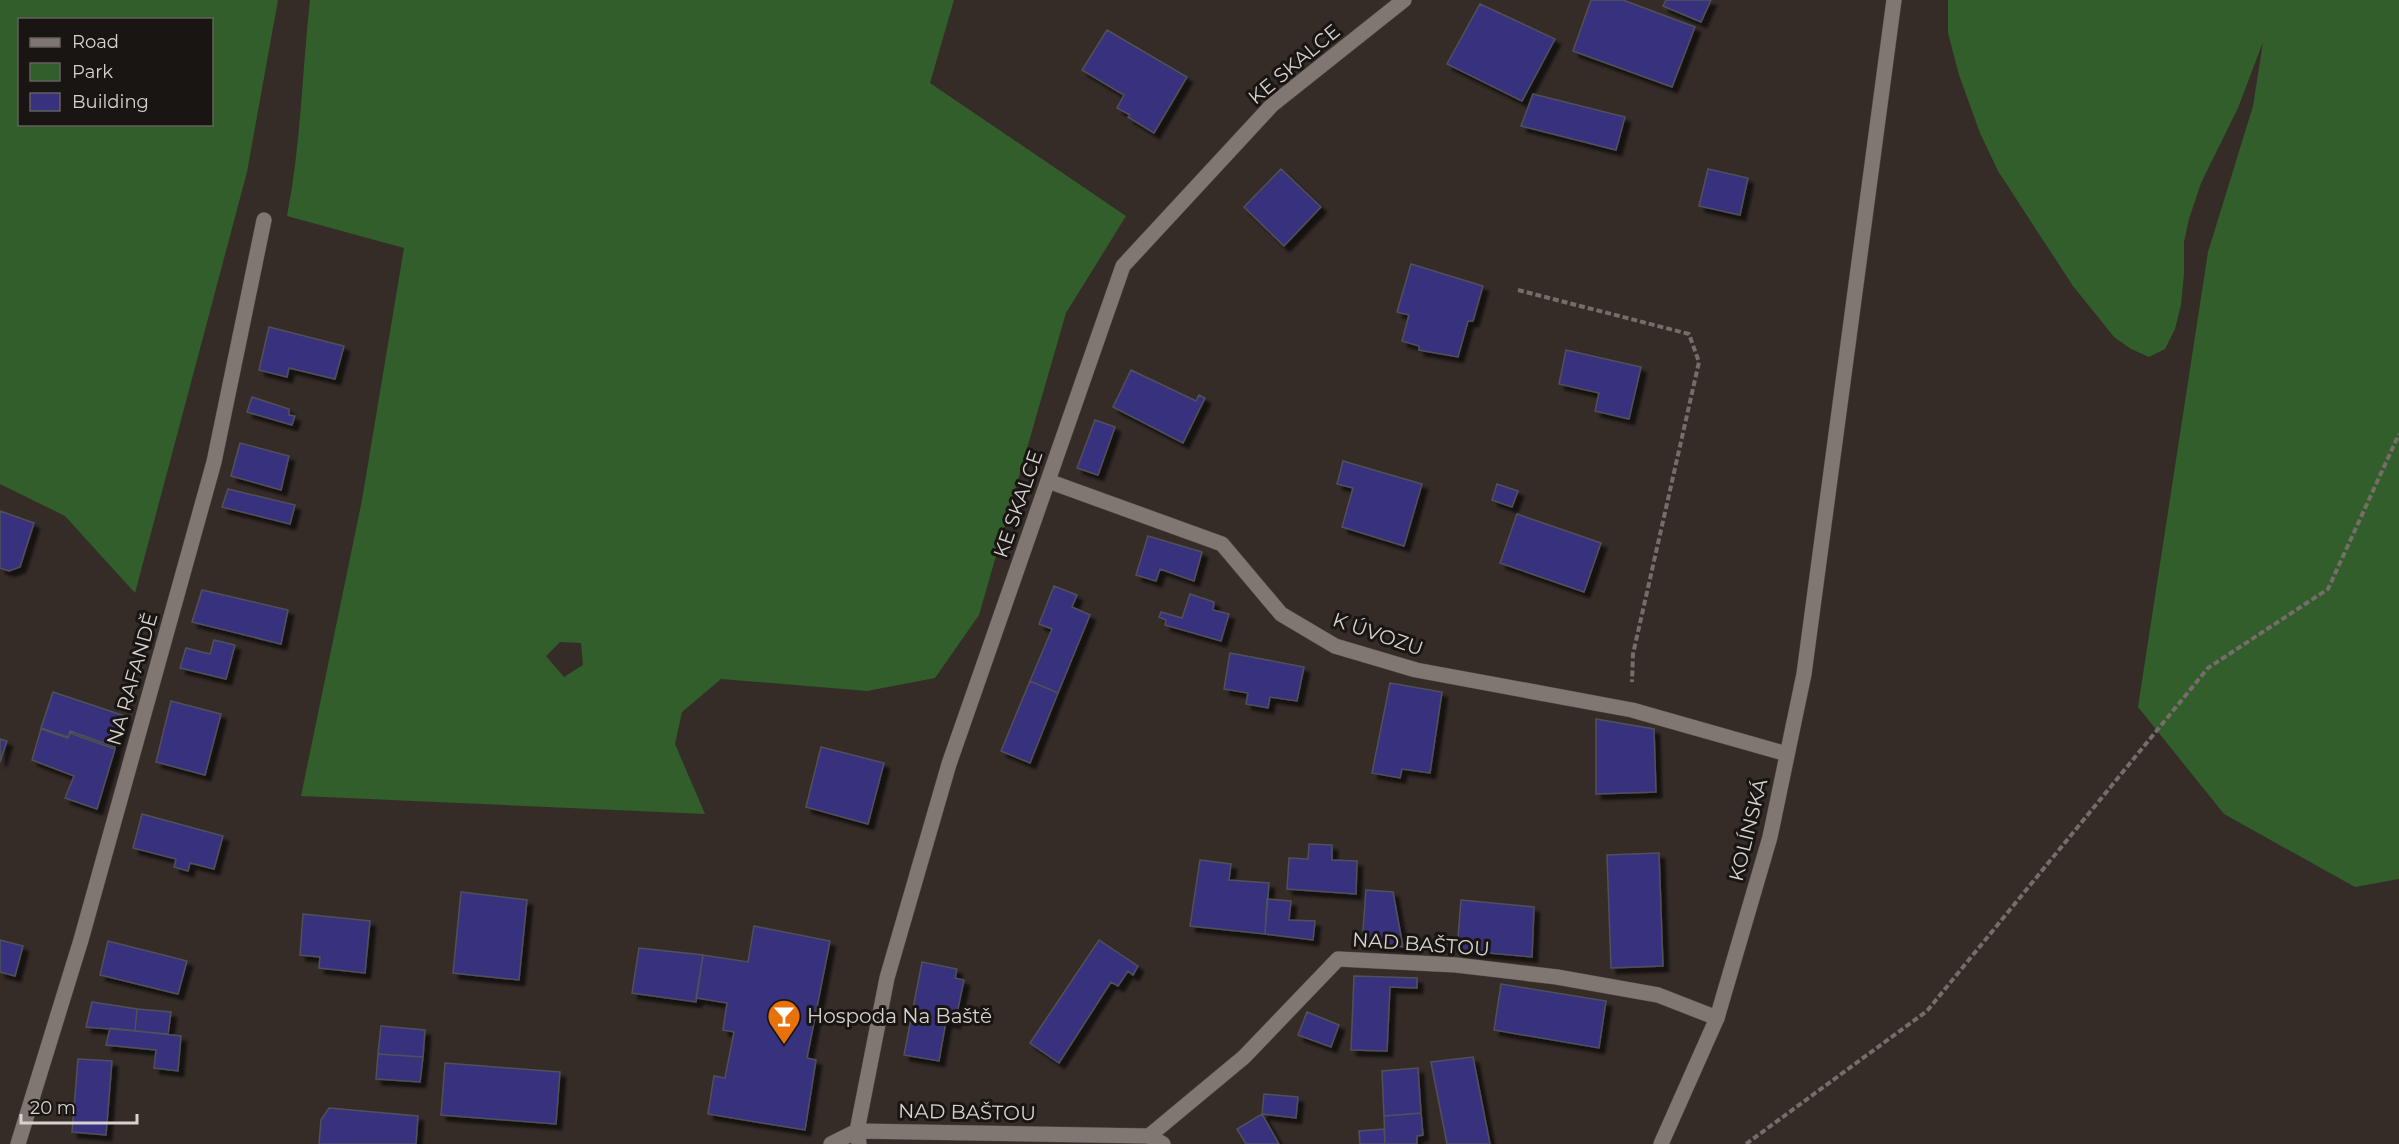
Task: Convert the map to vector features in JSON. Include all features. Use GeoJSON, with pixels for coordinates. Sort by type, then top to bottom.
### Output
{"type":"FeatureCollection","features":[{"type":"Feature","properties":{"kind":"street","name":"KE SKALCE"},"geometry":{"type":"LineString","coordinates":[[858,1138],[887,978],[949,764],[1123,266],[1272,105],[1404,0]]}},
{"type":"Feature","properties":{"kind":"street","name":"KOLÍNSKÁ"},"geometry":{"type":"LineString","coordinates":[[1661,1144],[1717,1018],[1770,837],[1804,674],[1894,0]]}},
{"type":"Feature","properties":{"kind":"street","name":"NA RAFANDĚ"},"geometry":{"type":"LineString","coordinates":[[18,1144],[84,928],[214,462],[264,220]]}},
{"type":"Feature","properties":{"kind":"street","name":"K ÚVOZU"},"geometry":{"type":"LineString","coordinates":[[1048,481],[1222,544],[1281,614],[1335,646],[1416,670],[1632,710],[1787,754]]}},
{"type":"Feature","properties":{"kind":"street","name":"NAD BAŠTOU"},"geometry":{"type":"LineString","coordinates":[[1149,1136],[1244,1057],[1338,959],[1456,965],[1557,977],[1658,995],[1717,1018]]}},
{"type":"Feature","properties":{"kind":"street","name":"NAD BAŠTOU"},"geometry":{"type":"LineString","coordinates":[[858,1138],[1149,1136],[1163,1144]]}},
{"type":"Feature","properties":{"kind":"street"},"geometry":{"type":"LineString","coordinates":[[831,1144],[858,1138]]}},
{"type":"Feature","properties":{"kind":"path"},"geometry":{"type":"LineString","coordinates":[[1518,290],[1689,334],[1699,362],[1633,654],[1632,710]]}},
{"type":"Feature","properties":{"kind":"path"},"geometry":{"type":"LineString","coordinates":[[1746,1144],[1927,1011],[2208,668],[2328,589],[2399,434]]}},
{"type":"Feature","properties":{"kind":"green space"},"geometry":{"type":"Polygon","coordinates":[[[0,0],[278,0],[247,172],[135,593],[65,516],[0,484],[0,0]]]}},
{"type":"Feature","properties":{"kind":"green space"},"geometry":{"type":"Polygon","coordinates":[[[310,0],[954,0],[930,83],[1126,216],[1066,313],[979,615],[935,678],[867,691],[721,679],[682,712],[675,744],[705,814],[301,796],[362,500],[404,248],[287,216],[298,135],[310,0]],[[560,642],[546,656],[564,677],[583,665],[581,643],[560,642]]]}},
{"type":"Feature","properties":{"kind":"green space"},"geometry":{"type":"Polygon","coordinates":[[[1948,0],[2399,0],[2399,879],[2355,887],[2224,814],[2138,707],[2208,252],[2253,106],[2263,42],[2238,108],[2201,183],[2189,219],[2184,242],[2181,305],[2175,329],[2165,349],[2149,357],[2131,349],[2114,337],[2073,286],[1998,171],[1980,133],[1959,75],[1948,33],[1948,0]]]}},
{"type":"Feature","properties":{"kind":"building"},"geometry":{"type":"Polygon","coordinates":[[[1591,0],[1623,0],[1695,27],[1672,87],[1573,51],[1591,0]]]}},
{"type":"Feature","properties":{"kind":"building"},"geometry":{"type":"Polygon","coordinates":[[[1666,0],[1711,0],[1701,22],[1663,6],[1666,0]]]}},
{"type":"Feature","properties":{"kind":"building"},"geometry":{"type":"Polygon","coordinates":[[[1480,4],[1555,39],[1522,101],[1447,64],[1480,4]]]}},
{"type":"Feature","properties":{"kind":"building"},"geometry":{"type":"Polygon","coordinates":[[[1107,30],[1187,77],[1154,133],[1117,108],[1124,95],[1082,70],[1107,30]]]}},
{"type":"Feature","properties":{"kind":"building"},"geometry":{"type":"Polygon","coordinates":[[[1533,94],[1625,117],[1616,150],[1521,126],[1533,94]]]}},
{"type":"Feature","properties":{"kind":"building"},"geometry":{"type":"Polygon","coordinates":[[[1281,169],[1321,207],[1284,246],[1244,207],[1281,169]]]}},
{"type":"Feature","properties":{"kind":"building"},"geometry":{"type":"Polygon","coordinates":[[[1708,169],[1748,178],[1740,215],[1699,206],[1708,169]]]}},
{"type":"Feature","properties":{"kind":"building"},"geometry":{"type":"Polygon","coordinates":[[[1411,264],[1483,286],[1473,321],[1468,321],[1458,357],[1419,350],[1419,346],[1402,341],[1409,315],[1397,312],[1411,264]]]}},
{"type":"Feature","properties":{"kind":"building"},"geometry":{"type":"Polygon","coordinates":[[[269,327],[344,346],[335,379],[289,368],[287,377],[259,370],[269,327]]]}},
{"type":"Feature","properties":{"kind":"building"},"geometry":{"type":"Polygon","coordinates":[[[1566,350],[1641,367],[1629,419],[1595,411],[1599,393],[1559,384],[1566,350]]]}},
{"type":"Feature","properties":{"kind":"building"},"geometry":{"type":"Polygon","coordinates":[[[1131,370],[1196,401],[1199,395],[1205,398],[1183,443],[1113,407],[1131,370]]]}},
{"type":"Feature","properties":{"kind":"building"},"geometry":{"type":"Polygon","coordinates":[[[252,397],[289,409],[289,415],[295,416],[292,425],[247,412],[252,397]]]}},
{"type":"Feature","properties":{"kind":"building"},"geometry":{"type":"Polygon","coordinates":[[[1095,420],[1115,427],[1098,475],[1077,468],[1095,420]]]}},
{"type":"Feature","properties":{"kind":"building"},"geometry":{"type":"Polygon","coordinates":[[[240,443],[289,456],[281,490],[231,476],[240,443]]]}},
{"type":"Feature","properties":{"kind":"building"},"geometry":{"type":"Polygon","coordinates":[[[1343,461],[1422,484],[1404,546],[1342,527],[1353,488],[1337,484],[1343,461]]]}},
{"type":"Feature","properties":{"kind":"building"},"geometry":{"type":"Polygon","coordinates":[[[1497,484],[1518,491],[1512,507],[1492,500],[1497,484]]]}},
{"type":"Feature","properties":{"kind":"building"},"geometry":{"type":"Polygon","coordinates":[[[228,489],[295,505],[290,524],[222,507],[228,489]]]}},
{"type":"Feature","properties":{"kind":"building"},"geometry":{"type":"Polygon","coordinates":[[[0,511],[34,523],[20,567],[9,571],[0,568],[0,511]]]}},
{"type":"Feature","properties":{"kind":"building"},"geometry":{"type":"Polygon","coordinates":[[[1517,514],[1601,543],[1584,592],[1500,563],[1517,514]]]}},
{"type":"Feature","properties":{"kind":"building"},"geometry":{"type":"Polygon","coordinates":[[[1148,536],[1202,552],[1194,581],[1160,569],[1156,581],[1136,575],[1148,536]]]}},
{"type":"Feature","properties":{"kind":"building"},"geometry":{"type":"Polygon","coordinates":[[[1054,586],[1077,595],[1072,607],[1090,615],[1058,693],[1030,681],[1052,629],[1039,624],[1054,586]]]}},
{"type":"Feature","properties":{"kind":"building"},"geometry":{"type":"Polygon","coordinates":[[[202,590],[288,610],[281,644],[192,622],[202,590]]]}},
{"type":"Feature","properties":{"kind":"building"},"geometry":{"type":"Polygon","coordinates":[[[1190,594],[1214,602],[1213,610],[1229,614],[1221,641],[1165,625],[1166,620],[1159,617],[1161,612],[1182,618],[1190,594]]]}},
{"type":"Feature","properties":{"kind":"building"},"geometry":{"type":"Polygon","coordinates":[[[214,640],[235,645],[226,679],[180,668],[186,648],[210,654],[214,640]]]}},
{"type":"Feature","properties":{"kind":"building"},"geometry":{"type":"Polygon","coordinates":[[[1230,653],[1304,667],[1297,701],[1270,697],[1268,708],[1246,704],[1248,693],[1224,689],[1230,653]]]}},
{"type":"Feature","properties":{"kind":"building"},"geometry":{"type":"Polygon","coordinates":[[[1030,681],[1058,693],[1030,763],[1001,751],[1030,681]]]}},
{"type":"Feature","properties":{"kind":"building"},"geometry":{"type":"Polygon","coordinates":[[[1390,683],[1442,692],[1430,773],[1402,769],[1400,778],[1372,773],[1390,683]]]}},
{"type":"Feature","properties":{"kind":"building"},"geometry":{"type":"Polygon","coordinates":[[[53,692],[125,716],[115,747],[70,731],[68,737],[41,728],[53,692]]]}},
{"type":"Feature","properties":{"kind":"building"},"geometry":{"type":"Polygon","coordinates":[[[171,701],[221,714],[205,775],[156,762],[171,701]]]}},
{"type":"Feature","properties":{"kind":"building"},"geometry":{"type":"Polygon","coordinates":[[[1596,719],[1654,729],[1656,792],[1596,794],[1596,719]]]}},
{"type":"Feature","properties":{"kind":"building"},"geometry":{"type":"Polygon","coordinates":[[[41,729],[68,738],[70,733],[115,749],[97,809],[65,798],[74,776],[32,760],[41,729]]]}},
{"type":"Feature","properties":{"kind":"building"},"geometry":{"type":"Polygon","coordinates":[[[0,739],[7,741],[0,762],[0,739]]]}},
{"type":"Feature","properties":{"kind":"building"},"geometry":{"type":"Polygon","coordinates":[[[821,747],[884,763],[868,824],[806,807],[821,747]]]}},
{"type":"Feature","properties":{"kind":"building"},"geometry":{"type":"Polygon","coordinates":[[[142,814],[223,836],[214,869],[190,863],[188,871],[174,867],[176,859],[133,848],[142,814]]]}},
{"type":"Feature","properties":{"kind":"building"},"geometry":{"type":"Polygon","coordinates":[[[1309,844],[1332,845],[1332,860],[1357,861],[1356,894],[1287,889],[1289,858],[1308,859],[1309,844]]]}},
{"type":"Feature","properties":{"kind":"building"},"geometry":{"type":"Polygon","coordinates":[[[1659,853],[1663,966],[1611,968],[1607,855],[1659,853]]]}},
{"type":"Feature","properties":{"kind":"building"},"geometry":{"type":"Polygon","coordinates":[[[1200,860],[1231,864],[1229,880],[1269,883],[1265,934],[1190,926],[1200,860]]]}},
{"type":"Feature","properties":{"kind":"building"},"geometry":{"type":"Polygon","coordinates":[[[1366,890],[1393,892],[1403,947],[1362,943],[1366,890]]]}},
{"type":"Feature","properties":{"kind":"building"},"geometry":{"type":"Polygon","coordinates":[[[461,892],[527,900],[519,980],[453,973],[461,892]]]}},
{"type":"Feature","properties":{"kind":"building"},"geometry":{"type":"Polygon","coordinates":[[[1267,899],[1291,901],[1289,920],[1315,921],[1313,940],[1265,934],[1267,899]]]}},
{"type":"Feature","properties":{"kind":"building"},"geometry":{"type":"Polygon","coordinates":[[[1461,900],[1534,907],[1532,957],[1457,950],[1461,900]]]}},
{"type":"Feature","properties":{"kind":"building"},"geometry":{"type":"Polygon","coordinates":[[[303,914],[370,921],[365,973],[319,968],[320,957],[300,955],[303,914]]]}},
{"type":"Feature","properties":{"kind":"building"},"geometry":{"type":"Polygon","coordinates":[[[754,926],[830,941],[807,1058],[816,1060],[805,1130],[708,1114],[714,1076],[725,1078],[734,1032],[723,1030],[727,1003],[696,998],[703,955],[748,962],[754,926]]]}},
{"type":"Feature","properties":{"kind":"building"},"geometry":{"type":"Polygon","coordinates":[[[0,940],[23,946],[15,976],[0,972],[0,940]]]}},
{"type":"Feature","properties":{"kind":"building"},"geometry":{"type":"Polygon","coordinates":[[[1099,940],[1138,966],[1133,975],[1128,971],[1118,986],[1111,982],[1059,1063],[1030,1043],[1099,940]]]}},
{"type":"Feature","properties":{"kind":"building"},"geometry":{"type":"Polygon","coordinates":[[[108,941],[187,961],[178,994],[100,975],[108,941]]]}},
{"type":"Feature","properties":{"kind":"building"},"geometry":{"type":"Polygon","coordinates":[[[639,948],[703,955],[696,1002],[632,993],[639,948]]]}},
{"type":"Feature","properties":{"kind":"building"},"geometry":{"type":"Polygon","coordinates":[[[922,962],[957,969],[955,978],[964,980],[955,1023],[946,1021],[939,1061],[904,1055],[922,962]]]}},
{"type":"Feature","properties":{"kind":"building"},"geometry":{"type":"Polygon","coordinates":[[[1354,976],[1417,978],[1417,988],[1390,987],[1387,1051],[1351,1050],[1354,976]]]}},
{"type":"Feature","properties":{"kind":"building"},"geometry":{"type":"Polygon","coordinates":[[[1501,984],[1606,1001],[1599,1048],[1494,1030],[1501,984]]]}},
{"type":"Feature","properties":{"kind":"building"},"geometry":{"type":"Polygon","coordinates":[[[92,1002],[137,1009],[135,1031],[86,1027],[92,1002]]]}},
{"type":"Feature","properties":{"kind":"building"},"geometry":{"type":"Polygon","coordinates":[[[137,1009],[171,1012],[168,1034],[135,1031],[137,1009]]]}},
{"type":"Feature","properties":{"kind":"building"},"geometry":{"type":"Polygon","coordinates":[[[1307,1012],[1339,1025],[1331,1047],[1298,1035],[1307,1012]]]}},
{"type":"Feature","properties":{"kind":"building"},"geometry":{"type":"Polygon","coordinates":[[[381,1026],[425,1030],[423,1057],[378,1054],[381,1026]]]}},
{"type":"Feature","properties":{"kind":"building"},"geometry":{"type":"Polygon","coordinates":[[[110,1028],[181,1036],[178,1071],[154,1068],[156,1050],[106,1045],[110,1028]]]}},
{"type":"Feature","properties":{"kind":"building"},"geometry":{"type":"Polygon","coordinates":[[[378,1054],[423,1057],[420,1082],[376,1079],[378,1054]]]}},
{"type":"Feature","properties":{"kind":"building"},"geometry":{"type":"Polygon","coordinates":[[[1473,1057],[1490,1144],[1447,1144],[1431,1062],[1473,1057]]]}},
{"type":"Feature","properties":{"kind":"building"},"geometry":{"type":"Polygon","coordinates":[[[78,1059],[112,1061],[106,1135],[72,1132],[78,1059]]]}},
{"type":"Feature","properties":{"kind":"building"},"geometry":{"type":"Polygon","coordinates":[[[445,1063],[560,1072],[556,1124],[441,1115],[445,1063]]]}},
{"type":"Feature","properties":{"kind":"building"},"geometry":{"type":"Polygon","coordinates":[[[1418,1068],[1421,1113],[1384,1116],[1382,1071],[1418,1068]]]}},
{"type":"Feature","properties":{"kind":"building"},"geometry":{"type":"Polygon","coordinates":[[[1264,1094],[1298,1097],[1296,1118],[1262,1114],[1264,1094]]]}},
{"type":"Feature","properties":{"kind":"building"},"geometry":{"type":"Polygon","coordinates":[[[329,1108],[418,1116],[416,1144],[319,1144],[321,1120],[329,1108]]]}},
{"type":"Feature","properties":{"kind":"building"},"geometry":{"type":"Polygon","coordinates":[[[1421,1113],[1423,1135],[1417,1136],[1417,1144],[1385,1144],[1384,1116],[1421,1113]]]}},
{"type":"Feature","properties":{"kind":"building"},"geometry":{"type":"Polygon","coordinates":[[[1262,1114],[1279,1144],[1246,1144],[1237,1129],[1262,1114]]]}},
{"type":"Feature","properties":{"kind":"building"},"geometry":{"type":"Polygon","coordinates":[[[1384,1129],[1385,1144],[1360,1144],[1359,1131],[1384,1129]]]}},
{"type":"Feature","properties":{"kind":"place","name":"Hospoda Na Baště"},"geometry":{"type":"Point","coordinates":[784,1045]}}]}
